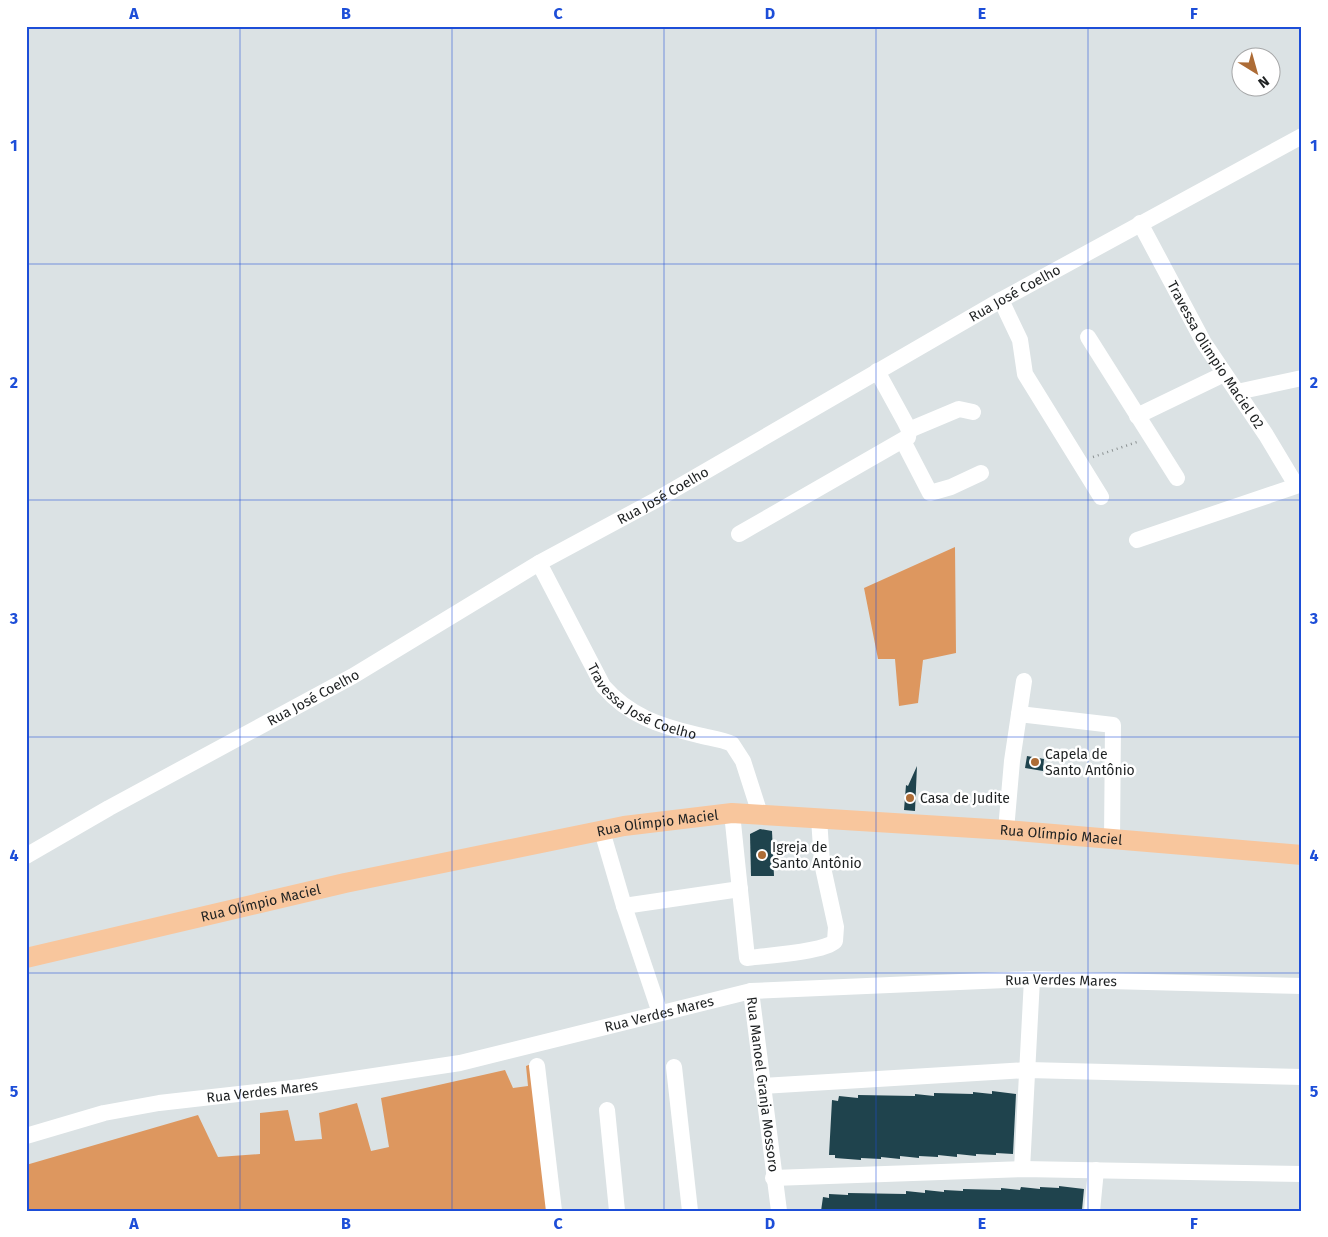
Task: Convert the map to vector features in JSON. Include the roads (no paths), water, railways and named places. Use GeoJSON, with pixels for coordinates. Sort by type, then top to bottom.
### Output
{"type":"FeatureCollection","features":[{"type":"Feature","properties":{"kind":"main road","name":"Rua Olímpio Maciel"},"geometry":{"type":"LineString","coordinates":[[26,958],[345,883],[602,831],[678,818],[732,813],[1006,830],[1112,841],[1302,855]]}},
{"type":"Feature","properties":{"kind":"street","name":"Rua José Coelho"},"geometry":{"type":"LineString","coordinates":[[26,856],[109,808],[353,676],[539,563],[656,500],[877,370],[1001,300],[1302,136]]}},
{"type":"Feature","properties":{"kind":"street","name":"Travessa Olimpio Maciel 02"},"geometry":{"type":"LineString","coordinates":[[1140,223],[1204,343],[1299,485]]}},
{"type":"Feature","properties":{"kind":"street"},"geometry":{"type":"LineString","coordinates":[[1001,300],[1020,340],[1025,374],[1101,496]]}},
{"type":"Feature","properties":{"kind":"street"},"geometry":{"type":"LineString","coordinates":[[1088,337],[1177,478]]}},
{"type":"Feature","properties":{"kind":"street"},"geometry":{"type":"LineString","coordinates":[[877,370],[930,493],[951,487],[981,473]]}},
{"type":"Feature","properties":{"kind":"street"},"geometry":{"type":"LineString","coordinates":[[1137,416],[1224,374]]}},
{"type":"Feature","properties":{"kind":"street"},"geometry":{"type":"LineString","coordinates":[[1238,392],[1302,378]]}},
{"type":"Feature","properties":{"kind":"street"},"geometry":{"type":"LineString","coordinates":[[739,534],[906,435],[959,410],[973,412]]}},
{"type":"Feature","properties":{"kind":"street"},"geometry":{"type":"LineString","coordinates":[[1137,540],[1299,485]]}},
{"type":"Feature","properties":{"kind":"street","name":"Travessa José Coelho"},"geometry":{"type":"LineString","coordinates":[[539,563],[603,686],[614,698],[637,715],[659,725],[732,744],[743,761],[760,814]]}},
{"type":"Feature","properties":{"kind":"street"},"geometry":{"type":"LineString","coordinates":[[1006,830],[1012,761],[1024,681]]}},
{"type":"Feature","properties":{"kind":"street"},"geometry":{"type":"LineString","coordinates":[[1019,714],[1113,724],[1112,841]]}},
{"type":"Feature","properties":{"kind":"street"},"geometry":{"type":"LineString","coordinates":[[732,813],[747,958],[786,954],[832,944],[835,941],[836,927],[822,863],[819,818]]}},
{"type":"Feature","properties":{"kind":"street"},"geometry":{"type":"LineString","coordinates":[[602,831],[624,906],[660,1013]]}},
{"type":"Feature","properties":{"kind":"street"},"geometry":{"type":"LineString","coordinates":[[624,906],[740,889]]}},
{"type":"Feature","properties":{"kind":"street"},"geometry":{"type":"LineString","coordinates":[[1022,1169],[1032,979]]}},
{"type":"Feature","properties":{"kind":"street","name":"Rua Verdes Mares"},"geometry":{"type":"LineString","coordinates":[[26,1136],[104,1113],[159,1103],[301,1087],[460,1063],[751,991],[1032,979],[1302,986]]}},
{"type":"Feature","properties":{"kind":"street","name":"Rua Manoel Granja Mossoro"},"geometry":{"type":"LineString","coordinates":[[751,991],[778,1211]]}},
{"type":"Feature","properties":{"kind":"street"},"geometry":{"type":"LineString","coordinates":[[537,1066],[554,1211]]}},
{"type":"Feature","properties":{"kind":"street"},"geometry":{"type":"LineString","coordinates":[[674,1067],[690,1211]]}},
{"type":"Feature","properties":{"kind":"street"},"geometry":{"type":"LineString","coordinates":[[762,1086],[1028,1070],[1302,1077]]}},
{"type":"Feature","properties":{"kind":"street"},"geometry":{"type":"LineString","coordinates":[[607,1110],[617,1211]]}},
{"type":"Feature","properties":{"kind":"street"},"geometry":{"type":"LineString","coordinates":[[773,1178],[1022,1169],[1302,1174]]}},
{"type":"Feature","properties":{"kind":"street"},"geometry":{"type":"LineString","coordinates":[[1092,1211],[1096,1170]]}},
{"type":"Feature","properties":{"kind":"place","name":"Capela de Santo Antônio"},"geometry":{"type":"Point","coordinates":[1035,762]}},
{"type":"Feature","properties":{"kind":"place","name":"Casa de Judite"},"geometry":{"type":"Point","coordinates":[910,798]}},
{"type":"Feature","properties":{"kind":"place","name":"Igreja de Santo Antônio"},"geometry":{"type":"Point","coordinates":[762,855]}}]}
